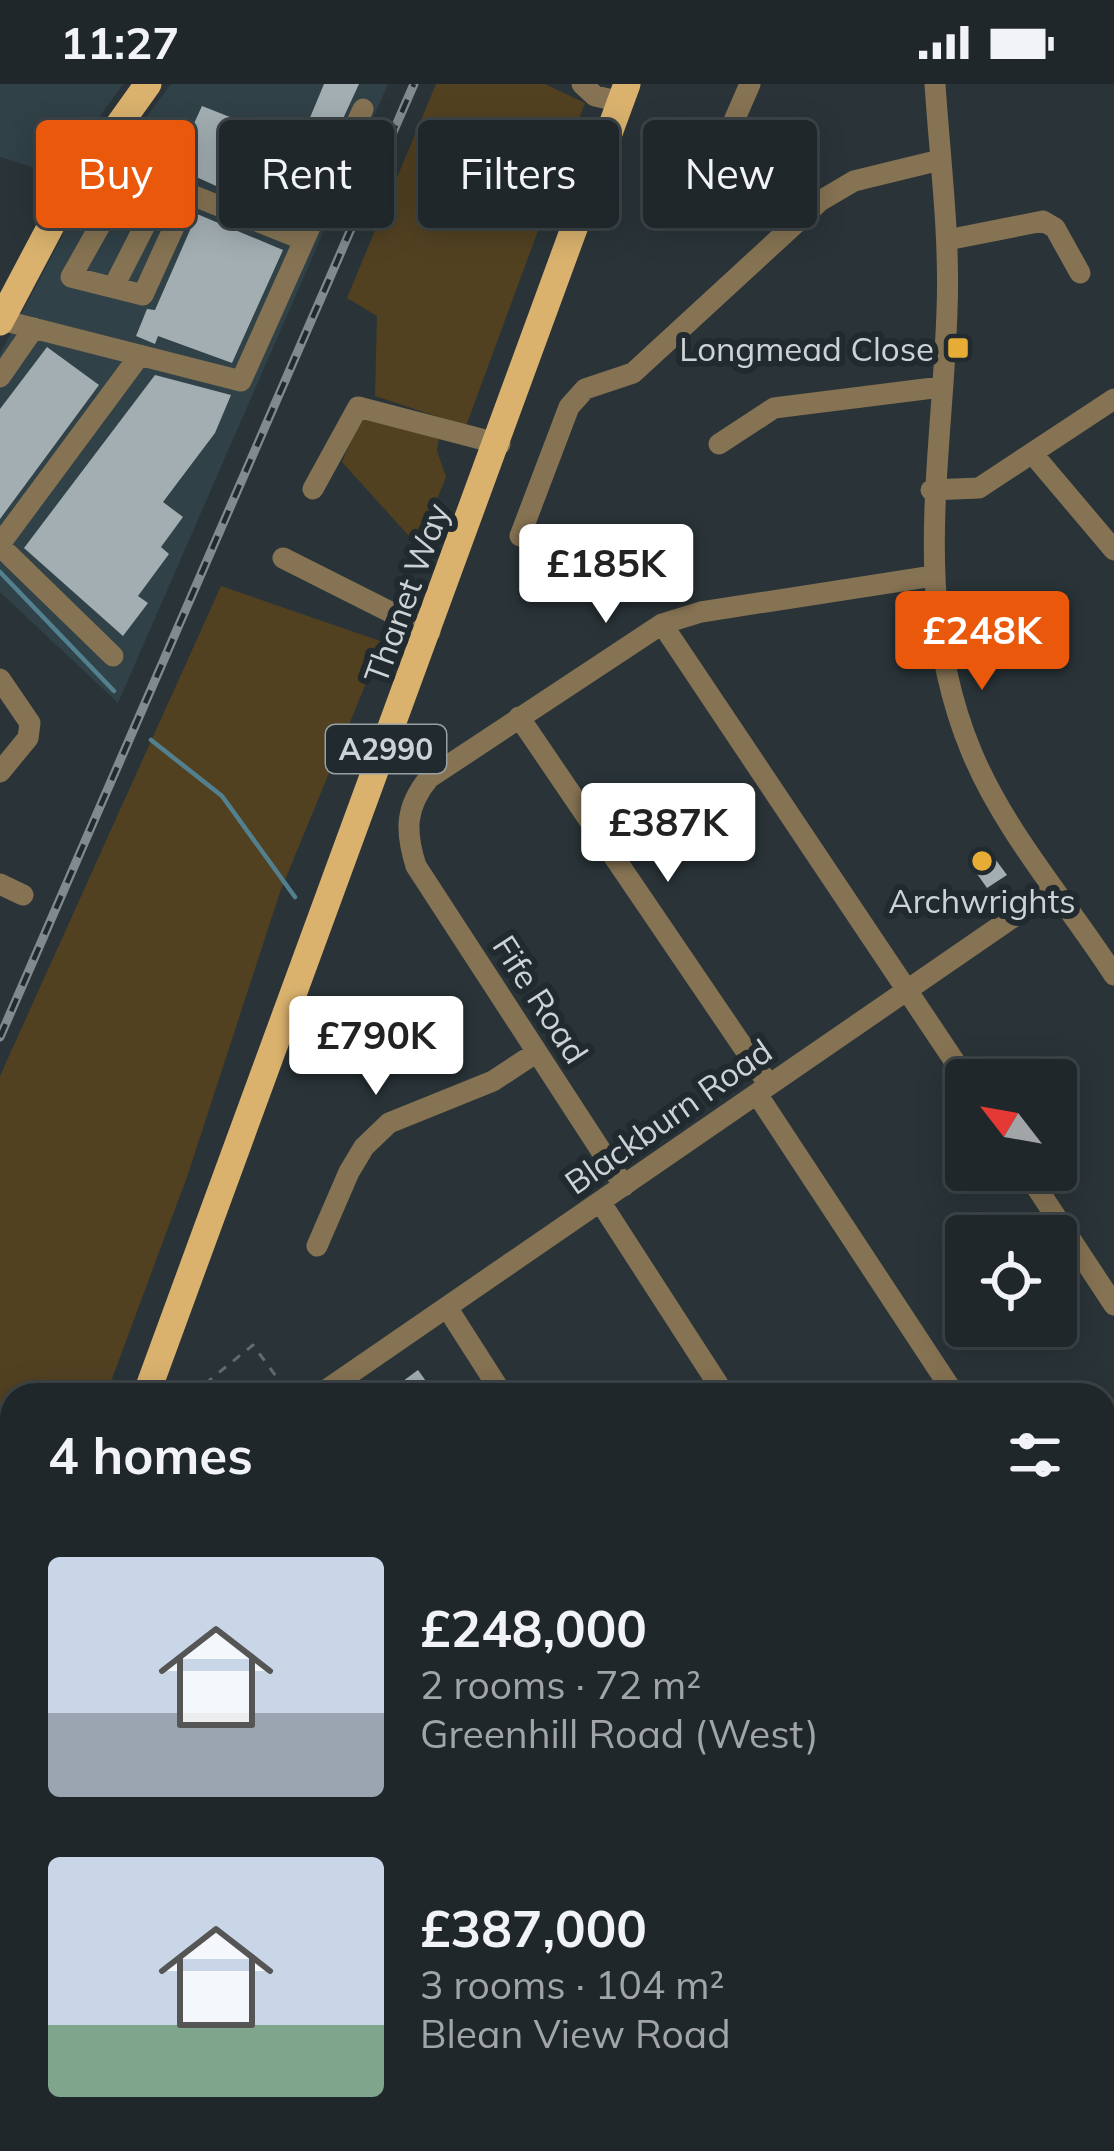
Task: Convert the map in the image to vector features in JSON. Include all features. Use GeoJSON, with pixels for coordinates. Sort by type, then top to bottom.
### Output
{"type":"FeatureCollection","features":[{"type":"Feature","properties":{"kind":"main road"},"geometry":{"type":"LineString","coordinates":[[122,120],[148,84]]}},
{"type":"Feature","properties":{"kind":"main road","name":"Thanet Way"},"geometry":{"type":"LineString","coordinates":[[150,1383],[625,93]]}},
{"type":"Feature","properties":{"kind":"main road"},"geometry":{"type":"LineString","coordinates":[[0,321],[50,228]]}},
{"type":"Feature","properties":{"kind":"street"},"geometry":{"type":"LineString","coordinates":[[582,84],[595,96],[625,93]]}},
{"type":"Feature","properties":{"kind":"street"},"geometry":{"type":"LineString","coordinates":[[734,120],[750,84]]}},
{"type":"Feature","properties":{"kind":"street"},"geometry":{"type":"LineString","coordinates":[[935,84],[947,240],[932,490],[933,576],[951,689],[973,755],[1004,815],[1110,962]]}},
{"type":"Feature","properties":{"kind":"street"},"geometry":{"type":"LineString","coordinates":[[0,321],[241,381],[363,109]]}},
{"type":"Feature","properties":{"kind":"street"},"geometry":{"type":"LineString","coordinates":[[518,536],[581,378],[633,373],[820,201],[869,175],[940,160]]}},
{"type":"Feature","properties":{"kind":"street"},"geometry":{"type":"LineString","coordinates":[[195,196],[304,240]]}},
{"type":"Feature","properties":{"kind":"street"},"geometry":{"type":"LineString","coordinates":[[947,240],[1043,221],[1055,228],[1080,273]]}},
{"type":"Feature","properties":{"kind":"street"},"geometry":{"type":"LineString","coordinates":[[99,228],[71,277],[142,295],[173,228]]}},
{"type":"Feature","properties":{"kind":"street"},"geometry":{"type":"LineString","coordinates":[[114,286],[144,228]]}},
{"type":"Feature","properties":{"kind":"street"},"geometry":{"type":"LineString","coordinates":[[0,376],[34,328]]}},
{"type":"Feature","properties":{"kind":"street"},"geometry":{"type":"LineString","coordinates":[[113,656],[0,545],[140,355]]}},
{"type":"Feature","properties":{"kind":"street"},"geometry":{"type":"LineString","coordinates":[[719,444],[738,423],[774,408],[941,388]]}},
{"type":"Feature","properties":{"kind":"street"},"geometry":{"type":"LineString","coordinates":[[932,490],[979,488],[1114,400]]}},
{"type":"Feature","properties":{"kind":"street"},"geometry":{"type":"LineString","coordinates":[[313,489],[358,406],[500,443]]}},
{"type":"Feature","properties":{"kind":"street"},"geometry":{"type":"LineString","coordinates":[[1032,453],[1114,550]]}},
{"type":"Feature","properties":{"kind":"street"},"geometry":{"type":"LineString","coordinates":[[283,558],[430,632]]}},
{"type":"Feature","properties":{"kind":"street"},"geometry":{"type":"LineString","coordinates":[[933,576],[701,612],[662,624],[520,718],[947,1383]]}},
{"type":"Feature","properties":{"kind":"street"},"geometry":{"type":"LineString","coordinates":[[662,624],[953,1059]]}},
{"type":"Feature","properties":{"kind":"street"},"geometry":{"type":"LineString","coordinates":[[0,679],[30,723],[28,738],[0,772]]}},
{"type":"Feature","properties":{"kind":"street","name":"Fife Road"},"geometry":{"type":"LineString","coordinates":[[520,718],[429,778],[406,819],[409,845],[416,866],[624,1186]]}},
{"type":"Feature","properties":{"kind":"street"},"geometry":{"type":"LineString","coordinates":[[0,884],[23,895]]}},
{"type":"Feature","properties":{"kind":"street","name":"Blackburn Road"},"geometry":{"type":"LineString","coordinates":[[338,1383],[1054,889]]}},
{"type":"Feature","properties":{"kind":"street"},"geometry":{"type":"LineString","coordinates":[[327,1238],[349,1172],[364,1147],[389,1123],[494,1081],[537,1052]]}},
{"type":"Feature","properties":{"kind":"street"},"geometry":{"type":"LineString","coordinates":[[1039,1191],[1114,1305]]}},
{"type":"Feature","properties":{"kind":"street"},"geometry":{"type":"LineString","coordinates":[[601,1202],[717,1383]]}},
{"type":"Feature","properties":{"kind":"street"},"geometry":{"type":"LineString","coordinates":[[448,1309],[495,1383]]}},
{"type":"Feature","properties":{"kind":"path"},"geometry":{"type":"LineString","coordinates":[[205,1383],[253,1345],[281,1383]]}},
{"type":"Feature","properties":{"kind":"shaded area"},"geometry":{"type":"Polygon","coordinates":[[[0,84],[123,84],[97,120],[36,120],[36,168],[0,157],[0,84]]]}},
{"type":"Feature","properties":{"kind":"shaded area"},"geometry":{"type":"Polygon","coordinates":[[[171,84],[388,84],[372,120],[219,120],[219,228],[325,228],[118,703],[0,592],[0,354],[67,228],[195,228],[195,120],[144,120],[171,84]]]}},
{"type":"Feature","properties":{"kind":"shaded area"},"geometry":{"type":"Polygon","coordinates":[[[436,84],[545,84],[585,103],[579,120],[421,120],[436,84]]]}},
{"type":"Feature","properties":{"kind":"shaded area"},"geometry":{"type":"Polygon","coordinates":[[[418,127],[418,228],[539,228],[466,426],[375,396],[377,316],[347,298],[376,228],[394,228],[394,185],[418,127]]]}},
{"type":"Feature","properties":{"kind":"shaded area"},"geometry":{"type":"Polygon","coordinates":[[[361,418],[439,436],[437,451],[446,477],[418,546],[342,462],[361,418]]]}},
{"type":"Feature","properties":{"kind":"shaded area"},"geometry":{"type":"Polygon","coordinates":[[[221,586],[383,642],[280,892],[188,1174],[110,1383],[0,1383],[0,1076],[221,586]]]}},
{"type":"Feature","properties":{"kind":"building"},"geometry":{"type":"Polygon","coordinates":[[[324,84],[359,84],[342,120],[309,120],[324,84]]]}},
{"type":"Feature","properties":{"kind":"building"},"geometry":{"type":"Polygon","coordinates":[[[202,106],[238,120],[219,120],[219,187],[195,176],[195,121],[202,106]]]}},
{"type":"Feature","properties":{"kind":"building"},"geometry":{"type":"Polygon","coordinates":[[[197,214],[219,223],[219,228],[230,228],[283,250],[232,363],[158,336],[155,344],[136,336],[147,309],[155,310],[191,228],[195,228],[197,214]]]}},
{"type":"Feature","properties":{"kind":"building"},"geometry":{"type":"Polygon","coordinates":[[[47,347],[99,385],[0,519],[0,409],[47,347]]]}},
{"type":"Feature","properties":{"kind":"building"},"geometry":{"type":"Polygon","coordinates":[[[155,375],[231,395],[215,433],[163,502],[183,517],[161,547],[169,554],[138,596],[148,603],[123,636],[24,548],[155,375]]]}},
{"type":"Feature","properties":{"kind":"building"},"geometry":{"type":"Polygon","coordinates":[[[987,848],[1007,875],[987,888],[968,861],[987,848]]]}},
{"type":"Feature","properties":{"kind":"building"},"geometry":{"type":"Polygon","coordinates":[[[418,1370],[427,1383],[404,1383],[418,1370]]]}},
{"type":"Feature","properties":{"kind":"waterway"},"geometry":{"type":"LineString","coordinates":[[0,572],[114,691]]}},
{"type":"Feature","properties":{"kind":"waterway"},"geometry":{"type":"LineString","coordinates":[[151,740],[222,796],[295,897]]}},
{"type":"Feature","properties":{"kind":"railway"},"geometry":{"type":"LineString","coordinates":[[0,1037],[414,84]]}},
{"type":"Feature","properties":{"kind":"place","name":"Longmead Close"},"geometry":{"type":"Point","coordinates":[958,348]}},
{"type":"Feature","properties":{"kind":"place","name":"Archwrights"},"geometry":{"type":"Point","coordinates":[982,861]}}]}
